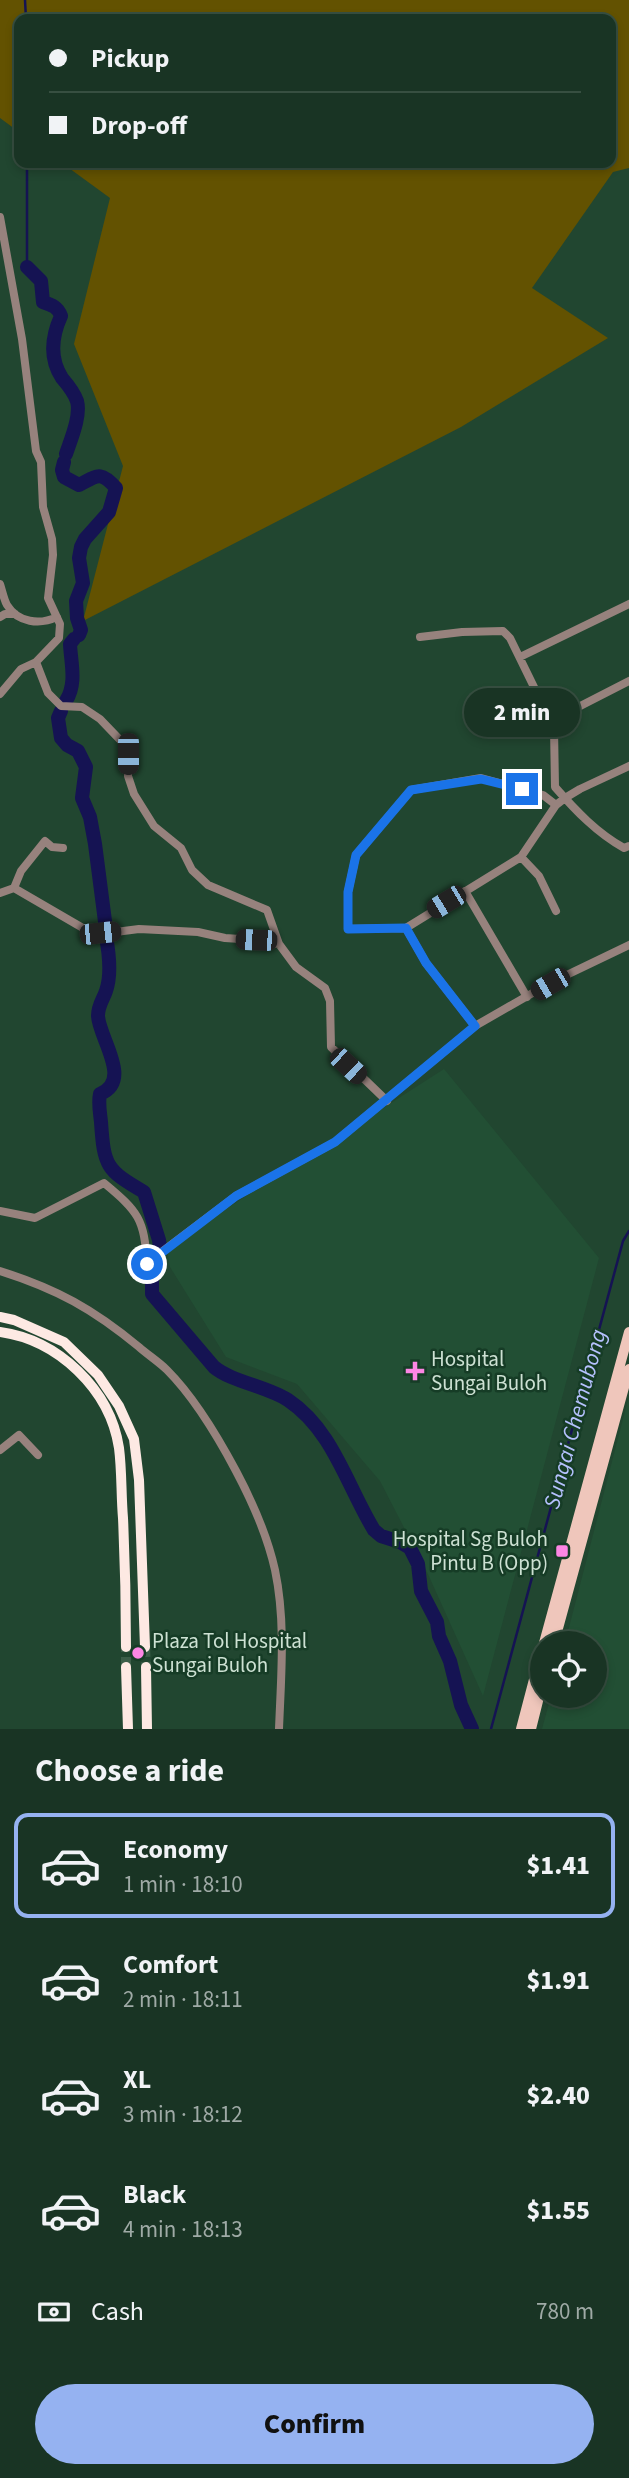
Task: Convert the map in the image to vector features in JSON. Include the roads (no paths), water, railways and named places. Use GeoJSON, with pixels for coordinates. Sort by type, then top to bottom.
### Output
{"type":"FeatureCollection","features":[{"type":"Feature","properties":{"kind":"highway"},"geometry":{"type":"LineString","coordinates":[[0,1317],[14,1320],[64,1342],[98,1375],[119,1406],[134,1439],[139,1480],[145,1647]]}},
{"type":"Feature","properties":{"kind":"highway"},"geometry":{"type":"LineString","coordinates":[[0,1332],[16,1334],[69,1361],[91,1385],[108,1415],[119,1447],[126,1574],[126,1647]]}},
{"type":"Feature","properties":{"kind":"highway"},"geometry":{"type":"LineString","coordinates":[[126,1667],[128,1729]]}},
{"type":"Feature","properties":{"kind":"highway"},"geometry":{"type":"LineString","coordinates":[[146,1667],[147,1729]]}},
{"type":"Feature","properties":{"kind":"main road"},"geometry":{"type":"LineString","coordinates":[[547,1631],[629,1332]]}},
{"type":"Feature","properties":{"kind":"main road"},"geometry":{"type":"LineString","coordinates":[[557,1631],[629,1369]]}},
{"type":"Feature","properties":{"kind":"main road"},"geometry":{"type":"LineString","coordinates":[[521,1729],[530,1695]]}},
{"type":"Feature","properties":{"kind":"main road"},"geometry":{"type":"LineString","coordinates":[[531,1729],[536,1708]]}},
{"type":"Feature","properties":{"kind":"street"},"geometry":{"type":"LineString","coordinates":[[0,217],[22,339],[36,451],[41,462],[43,507],[52,539],[48,598],[60,624],[59,638],[36,662],[21,669],[0,694]]}},
{"type":"Feature","properties":{"kind":"street"},"geometry":{"type":"LineString","coordinates":[[0,584],[7,606],[28,622],[48,621],[57,617]]}},
{"type":"Feature","properties":{"kind":"street"},"geometry":{"type":"LineString","coordinates":[[520,657],[629,604]]}},
{"type":"Feature","properties":{"kind":"street"},"geometry":{"type":"LineString","coordinates":[[0,617],[15,614]]}},
{"type":"Feature","properties":{"kind":"street"},"geometry":{"type":"LineString","coordinates":[[420,637],[503,631],[520,657],[554,728],[555,788],[605,838],[624,848],[629,846]]}},
{"type":"Feature","properties":{"kind":"street"},"geometry":{"type":"LineString","coordinates":[[36,662],[48,693],[61,706],[82,706],[100,719],[124,744],[128,754],[128,776],[134,794],[154,826],[181,848],[192,870],[208,885],[267,910],[279,944],[296,967],[325,988],[330,1001],[331,1047],[387,1101]]}},
{"type":"Feature","properties":{"kind":"street"},"geometry":{"type":"LineString","coordinates":[[551,721],[629,681]]}},
{"type":"Feature","properties":{"kind":"street"},"geometry":{"type":"LineString","coordinates":[[556,805],[543,795],[481,779],[411,790],[356,855],[348,892],[348,929],[406,928],[521,857],[556,805],[565,798],[629,766]]}},
{"type":"Feature","properties":{"kind":"street"},"geometry":{"type":"LineString","coordinates":[[0,893],[14,888],[21,871],[45,841],[52,847],[63,848]]}},
{"type":"Feature","properties":{"kind":"street"},"geometry":{"type":"LineString","coordinates":[[521,857],[539,876],[556,911]]}},
{"type":"Feature","properties":{"kind":"street"},"geometry":{"type":"LineString","coordinates":[[14,888],[88,931],[100,933],[139,929],[198,932],[225,939],[279,944]]}},
{"type":"Feature","properties":{"kind":"street"},"geometry":{"type":"LineString","coordinates":[[465,891],[527,996]]}},
{"type":"Feature","properties":{"kind":"street"},"geometry":{"type":"LineString","coordinates":[[406,928],[426,963],[475,1026]]}},
{"type":"Feature","properties":{"kind":"street"},"geometry":{"type":"LineString","coordinates":[[0,1211],[35,1217],[104,1184],[133,1207],[145,1232],[147,1264],[236,1196],[335,1142],[475,1026],[527,996],[629,945]]}},
{"type":"Feature","properties":{"kind":"street"},"geometry":{"type":"LineString","coordinates":[[0,1271],[47,1287],[76,1301],[110,1323],[168,1371],[213,1430],[255,1507],[275,1572],[281,1611],[279,1729]]}},
{"type":"Feature","properties":{"kind":"street"},"geometry":{"type":"LineString","coordinates":[[0,1450],[19,1435],[38,1455]]}},
{"type":"Feature","properties":{"kind":"waterway"},"geometry":{"type":"LineString","coordinates":[[25,0],[26,14]]}},
{"type":"Feature","properties":{"kind":"waterway"},"geometry":{"type":"LineString","coordinates":[[27,168],[27,267]]}},
{"type":"Feature","properties":{"kind":"waterway"},"geometry":{"type":"LineString","coordinates":[[27,267],[41,281],[43,302],[58,310],[61,316],[54,339],[55,363],[78,407],[75,428],[66,454]]}},
{"type":"Feature","properties":{"kind":"waterway"},"geometry":{"type":"LineString","coordinates":[[64,462],[64,477],[79,485],[98,476],[116,488],[109,512],[81,547],[79,558],[83,583],[76,601],[81,630],[79,635]]}},
{"type":"Feature","properties":{"kind":"waterway"},"geometry":{"type":"LineString","coordinates":[[66,701],[72,680],[70,644],[74,639]]}},
{"type":"Feature","properties":{"kind":"waterway"},"geometry":{"type":"LineString","coordinates":[[61,711],[58,718],[61,738],[78,751],[86,767],[82,798],[90,817],[95,844],[106,929]]}},
{"type":"Feature","properties":{"kind":"waterway"},"geometry":{"type":"LineString","coordinates":[[106,937],[109,978],[98,1016],[112,1058],[114,1079],[99,1097],[104,1148],[114,1172],[144,1192],[159,1240],[160,1247],[156,1253]]}},
{"type":"Feature","properties":{"kind":"waterway","name":"Sungai Chemubong"},"geometry":{"type":"LineString","coordinates":[[491,1729],[623,1241],[629,1231]]}},
{"type":"Feature","properties":{"kind":"waterway"},"geometry":{"type":"LineString","coordinates":[[152,1265],[152,1294],[214,1367],[230,1377],[279,1395],[304,1412],[328,1443],[374,1530],[381,1536],[410,1548],[418,1564],[421,1591],[437,1622],[461,1705],[472,1729]]}},
{"type":"Feature","properties":{"kind":"tunnel"},"geometry":{"type":"LineString","coordinates":[[126,1647],[126,1667]]}},
{"type":"Feature","properties":{"kind":"tunnel"},"geometry":{"type":"LineString","coordinates":[[145,1647],[146,1667]]}},
{"type":"Feature","properties":{"kind":"place","name":"Hospital Sungai Buloh"},"geometry":{"type":"Point","coordinates":[415,1371]}},
{"type":"Feature","properties":{"kind":"place","name":"Hospital Sg Buloh Pintu B (Opp)"},"geometry":{"type":"Point","coordinates":[562,1551]}},
{"type":"Feature","properties":{"kind":"place","name":"Plaza Tol Hospital Sungai Buloh"},"geometry":{"type":"Point","coordinates":[138,1653]}}]}
